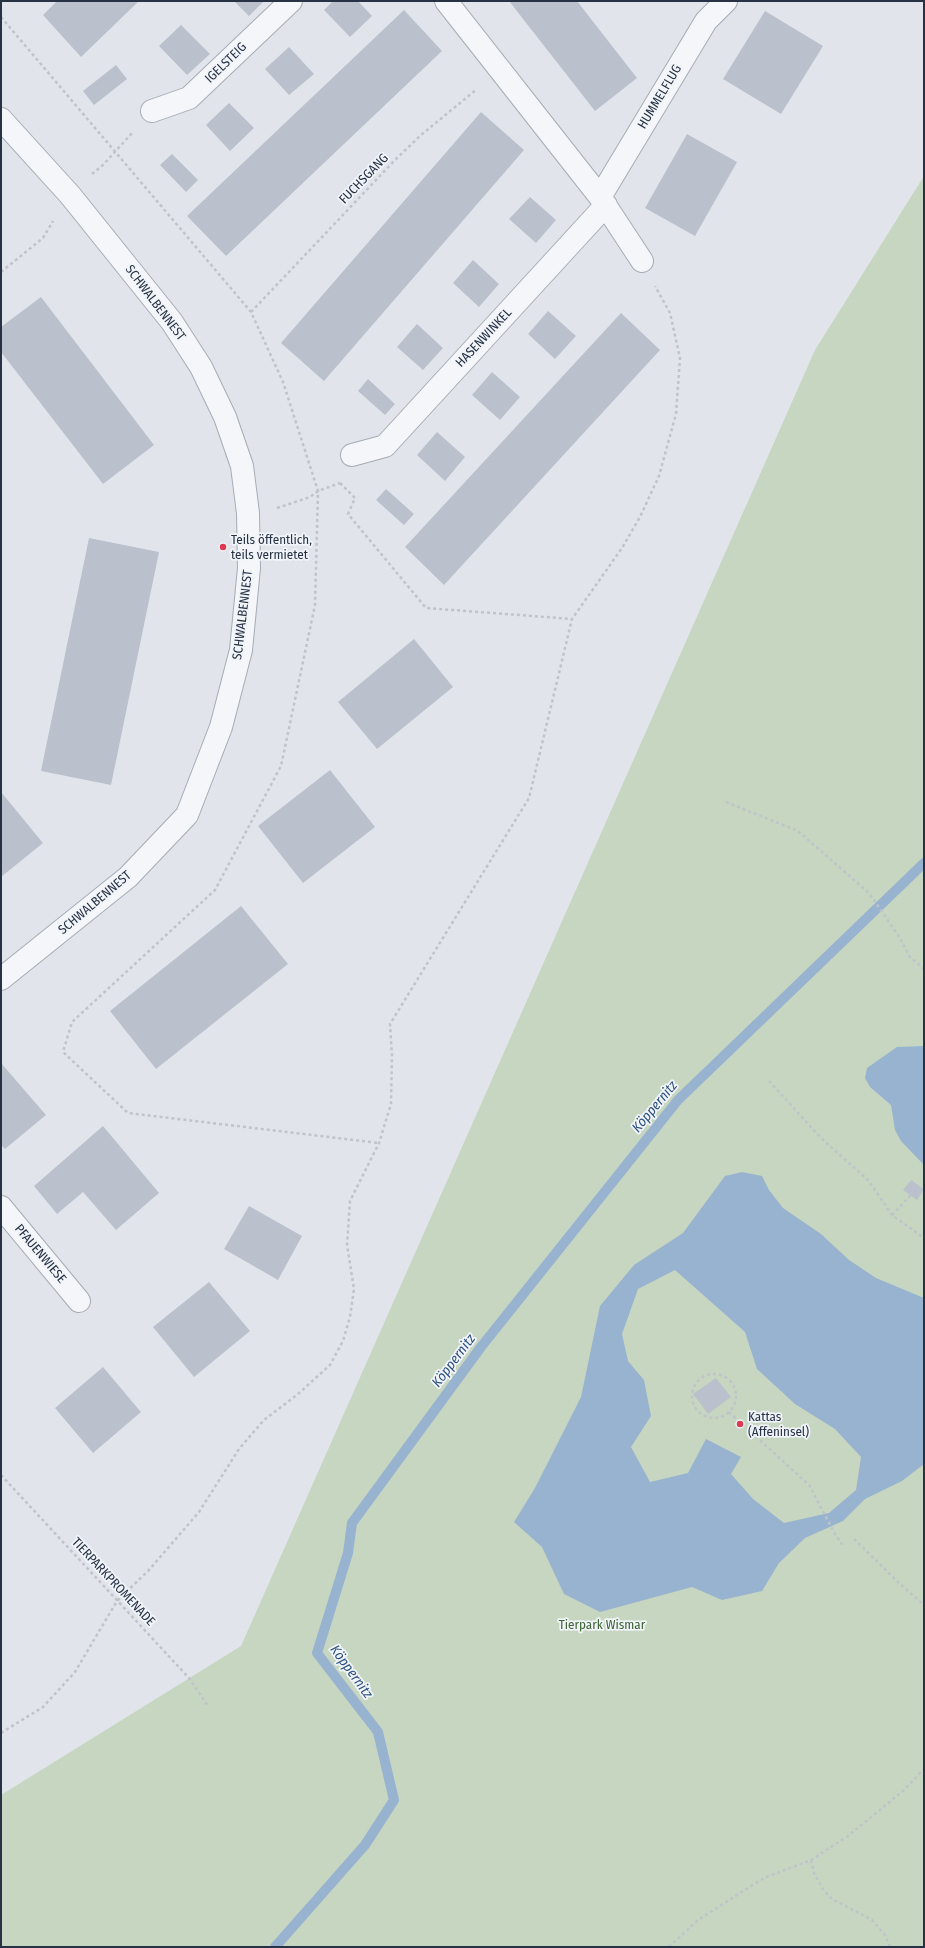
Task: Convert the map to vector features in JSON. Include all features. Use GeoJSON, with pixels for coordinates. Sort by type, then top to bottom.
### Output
{"type":"FeatureCollection","features":[{"type":"Feature","properties":{"kind":"street","name":"IGELSTEIG"},"geometry":{"type":"LineString","coordinates":[[152,111],[189,98],[291,1]]}},
{"type":"Feature","properties":{"kind":"street"},"geometry":{"type":"LineString","coordinates":[[446,1],[603,201],[642,261]]}},
{"type":"Feature","properties":{"kind":"street","name":"HUMMELFLUG"},"geometry":{"type":"LineString","coordinates":[[603,201],[706,21],[726,1]]}},
{"type":"Feature","properties":{"kind":"street","name":"SCHWALBENNEST"},"geometry":{"type":"LineString","coordinates":[[1,119],[70,196],[172,322],[201,367],[225,417],[242,466],[248,513],[249,568],[241,650],[221,727],[187,815],[128,877],[1,979]]}},
{"type":"Feature","properties":{"kind":"street","name":"HASENWINKEL"},"geometry":{"type":"LineString","coordinates":[[352,455],[385,446],[603,201]]}},
{"type":"Feature","properties":{"kind":"street","name":"PFAUENWIESE"},"geometry":{"type":"LineString","coordinates":[[1,1207],[79,1301]]}},
{"type":"Feature","properties":{"kind":"path"},"geometry":{"type":"LineString","coordinates":[[1,18],[2,22],[251,312],[283,382],[318,491],[315,605],[281,766],[215,890],[72,1022],[63,1052],[128,1113],[379,1143]]}},
{"type":"Feature","properties":{"kind":"path","name":"FUCHSGANG"},"geometry":{"type":"LineString","coordinates":[[251,312],[400,155],[421,135],[500,69]]}},
{"type":"Feature","properties":{"kind":"path"},"geometry":{"type":"LineString","coordinates":[[1,272],[43,238],[70,196],[115,152],[152,111]]}},
{"type":"Feature","properties":{"kind":"path"},"geometry":{"type":"LineString","coordinates":[[1,1733],[43,1707],[75,1672],[117,1601],[149,1570],[199,1512],[239,1449],[264,1420],[298,1394],[330,1366],[343,1341],[350,1317],[354,1289],[347,1245],[350,1201],[379,1143],[391,1104],[392,1055],[390,1024],[529,798],[572,619],[622,548],[640,517],[659,476],[676,414],[680,358],[670,313],[642,261]]}},
{"type":"Feature","properties":{"kind":"path"},"geometry":{"type":"LineString","coordinates":[[248,513],[279,508],[310,497],[318,491],[340,483],[352,455]]}},
{"type":"Feature","properties":{"kind":"path"},"geometry":{"type":"LineString","coordinates":[[340,483],[355,498],[348,514],[426,608],[572,619]]}},
{"type":"Feature","properties":{"kind":"path"},"geometry":{"type":"LineString","coordinates":[[726,802],[798,831],[868,893],[886,918],[910,957],[924,969]]}},
{"type":"Feature","properties":{"kind":"path"},"geometry":{"type":"LineString","coordinates":[[769,1081],[822,1138],[868,1180],[892,1215],[924,1238]]}},
{"type":"Feature","properties":{"kind":"path"},"geometry":{"type":"LineString","coordinates":[[892,1215],[911,1195]]}},
{"type":"Feature","properties":{"kind":"path"},"geometry":{"type":"LineString","coordinates":[[710,1374],[720,1374],[731,1382],[736,1396],[734,1404],[729,1412],[721,1417],[712,1418],[703,1416],[696,1410],[692,1401],[692,1392],[695,1383],[702,1377],[710,1374]]}},
{"type":"Feature","properties":{"kind":"path"},"geometry":{"type":"LineString","coordinates":[[729,1412],[809,1485],[835,1534],[844,1547]]}},
{"type":"Feature","properties":{"kind":"path","name":"TIERPARKPROMENADE"},"geometry":{"type":"LineString","coordinates":[[1,1475],[189,1678],[208,1706]]}},
{"type":"Feature","properties":{"kind":"path"},"geometry":{"type":"LineString","coordinates":[[854,1539],[924,1605]]}},
{"type":"Feature","properties":{"kind":"path"},"geometry":{"type":"LineString","coordinates":[[669,1947],[698,1920],[764,1878],[811,1860],[848,1836],[904,1790],[924,1768]]}},
{"type":"Feature","properties":{"kind":"path"},"geometry":{"type":"LineString","coordinates":[[811,1860],[814,1874],[824,1891],[832,1899],[872,1920],[885,1935],[890,1947]]}},
{"type":"Feature","properties":{"kind":"green space","name":"Tierpark Wismar"},"geometry":{"type":"Polygon","coordinates":[[[924,176],[924,1947],[1,1947],[1,1795],[241,1646],[815,350],[924,176]]]}},
{"type":"Feature","properties":{"kind":"water"},"geometry":{"type":"Polygon","coordinates":[[[924,1046],[924,1165],[901,1141],[895,1130],[891,1105],[870,1087],[865,1078],[867,1068],[897,1047],[924,1046]]]}},
{"type":"Feature","properties":{"kind":"water"},"geometry":{"type":"Polygon","coordinates":[[[742,1172],[762,1176],[769,1190],[783,1208],[821,1234],[849,1260],[876,1278],[924,1298],[924,1464],[902,1481],[865,1499],[843,1521],[805,1538],[779,1563],[762,1591],[722,1600],[692,1587],[600,1612],[564,1594],[542,1547],[514,1522],[535,1488],[581,1397],[600,1306],[634,1265],[683,1233],[725,1176],[742,1172]],[[675,1270],[638,1289],[622,1334],[628,1361],[644,1380],[651,1416],[631,1447],[650,1482],[688,1473],[706,1439],[741,1457],[731,1474],[753,1499],[784,1523],[829,1513],[856,1490],[861,1457],[835,1429],[795,1404],[757,1369],[745,1332],[675,1270]]]}},
{"type":"Feature","properties":{"kind":"building"},"geometry":{"type":"Polygon","coordinates":[[[57,1],[139,1],[81,57],[43,15],[57,1]]]}},
{"type":"Feature","properties":{"kind":"building"},"geometry":{"type":"Polygon","coordinates":[[[234,1],[264,1],[249,16],[234,1]]]}},
{"type":"Feature","properties":{"kind":"building"},"geometry":{"type":"Polygon","coordinates":[[[333,1],[358,1],[372,16],[350,37],[324,10],[333,1]]]}},
{"type":"Feature","properties":{"kind":"building"},"geometry":{"type":"Polygon","coordinates":[[[509,1],[577,1],[637,78],[595,111],[509,1]]]}},
{"type":"Feature","properties":{"kind":"building"},"geometry":{"type":"Polygon","coordinates":[[[404,10],[442,51],[226,256],[187,216],[404,10]]]}},
{"type":"Feature","properties":{"kind":"building"},"geometry":{"type":"Polygon","coordinates":[[[765,11],[823,46],[781,114],[723,79],[765,11]]]}},
{"type":"Feature","properties":{"kind":"building"},"geometry":{"type":"Polygon","coordinates":[[[181,25],[210,54],[187,75],[159,46],[181,25]]]}},
{"type":"Feature","properties":{"kind":"building"},"geometry":{"type":"Polygon","coordinates":[[[289,47],[314,74],[289,95],[265,69],[289,47]]]}},
{"type":"Feature","properties":{"kind":"building"},"geometry":{"type":"Polygon","coordinates":[[[116,65],[127,79],[94,105],[83,91],[116,65]]]}},
{"type":"Feature","properties":{"kind":"building"},"geometry":{"type":"Polygon","coordinates":[[[229,103],[254,128],[230,151],[206,125],[229,103]]]}},
{"type":"Feature","properties":{"kind":"building"},"geometry":{"type":"Polygon","coordinates":[[[481,112],[524,150],[324,381],[281,343],[481,112]]]}},
{"type":"Feature","properties":{"kind":"building"},"geometry":{"type":"Polygon","coordinates":[[[687,134],[737,162],[695,236],[645,208],[687,134]]]}},
{"type":"Feature","properties":{"kind":"building"},"geometry":{"type":"Polygon","coordinates":[[[172,154],[198,180],[186,192],[160,165],[172,154]]]}},
{"type":"Feature","properties":{"kind":"building"},"geometry":{"type":"Polygon","coordinates":[[[530,197],[556,220],[536,243],[509,219],[530,197]]]}},
{"type":"Feature","properties":{"kind":"building"},"geometry":{"type":"Polygon","coordinates":[[[473,260],[499,284],[479,307],[453,283],[473,260]]]}},
{"type":"Feature","properties":{"kind":"building"},"geometry":{"type":"Polygon","coordinates":[[[41,297],[154,445],[103,484],[1,352],[1,327],[41,297]]]}},
{"type":"Feature","properties":{"kind":"building"},"geometry":{"type":"Polygon","coordinates":[[[548,311],[576,336],[555,359],[528,334],[548,311]]]}},
{"type":"Feature","properties":{"kind":"building"},"geometry":{"type":"Polygon","coordinates":[[[621,313],[660,350],[444,585],[405,547],[621,313]]]}},
{"type":"Feature","properties":{"kind":"building"},"geometry":{"type":"Polygon","coordinates":[[[417,324],[443,348],[423,370],[397,347],[417,324]]]}},
{"type":"Feature","properties":{"kind":"building"},"geometry":{"type":"Polygon","coordinates":[[[492,372],[520,397],[500,420],[472,395],[492,372]]]}},
{"type":"Feature","properties":{"kind":"building"},"geometry":{"type":"Polygon","coordinates":[[[368,379],[395,404],[385,415],[358,391],[368,379]]]}},
{"type":"Feature","properties":{"kind":"building"},"geometry":{"type":"Polygon","coordinates":[[[437,432],[465,457],[445,481],[417,455],[437,432]]]}},
{"type":"Feature","properties":{"kind":"building"},"geometry":{"type":"Polygon","coordinates":[[[386,489],[414,514],[404,525],[376,500],[386,489]]]}},
{"type":"Feature","properties":{"kind":"building"},"geometry":{"type":"Polygon","coordinates":[[[89,538],[159,552],[111,785],[41,771],[89,538]]]}},
{"type":"Feature","properties":{"kind":"building"},"geometry":{"type":"Polygon","coordinates":[[[414,639],[453,687],[377,749],[338,702],[414,639]]]}},
{"type":"Feature","properties":{"kind":"building"},"geometry":{"type":"Polygon","coordinates":[[[330,770],[375,827],[303,883],[258,826],[330,770]]]}},
{"type":"Feature","properties":{"kind":"building"},"geometry":{"type":"Polygon","coordinates":[[[1,792],[43,843],[1,877],[1,792]]]}},
{"type":"Feature","properties":{"kind":"building"},"geometry":{"type":"Polygon","coordinates":[[[241,906],[288,964],[156,1069],[110,1011],[241,906]]]}},
{"type":"Feature","properties":{"kind":"building"},"geometry":{"type":"Polygon","coordinates":[[[1,1063],[46,1115],[5,1149],[1,1145],[1,1063]]]}},
{"type":"Feature","properties":{"kind":"building"},"geometry":{"type":"Polygon","coordinates":[[[103,1126],[159,1193],[116,1230],[83,1192],[57,1214],[34,1186],[103,1126]]]}},
{"type":"Feature","properties":{"kind":"building"},"geometry":{"type":"Polygon","coordinates":[[[911,1180],[924,1189],[917,1200],[903,1190],[911,1180]]]}},
{"type":"Feature","properties":{"kind":"building"},"geometry":{"type":"Polygon","coordinates":[[[249,1206],[302,1236],[278,1280],[224,1249],[249,1206]]]}},
{"type":"Feature","properties":{"kind":"building"},"geometry":{"type":"Polygon","coordinates":[[[209,1282],[250,1331],[194,1377],[153,1327],[209,1282]]]}},
{"type":"Feature","properties":{"kind":"building"},"geometry":{"type":"Polygon","coordinates":[[[103,1367],[141,1412],[93,1453],[55,1408],[103,1367]]]}},
{"type":"Feature","properties":{"kind":"building"},"geometry":{"type":"Polygon","coordinates":[[[716,1378],[731,1397],[708,1414],[693,1394],[716,1378]]]}},
{"type":"Feature","properties":{"kind":"waterway","name":"Köppernitz"},"geometry":{"type":"LineString","coordinates":[[275,1947],[365,1845],[394,1800],[378,1732],[317,1653],[348,1553],[352,1523],[481,1347],[678,1100],[924,863]]}},
{"type":"Feature","properties":{"kind":"place","name":"Teils öffentlich, teils vermietet"},"geometry":{"type":"Point","coordinates":[223,547]}},
{"type":"Feature","properties":{"kind":"place","name":"Kattas (Affeninsel)"},"geometry":{"type":"Point","coordinates":[740,1424]}}]}
